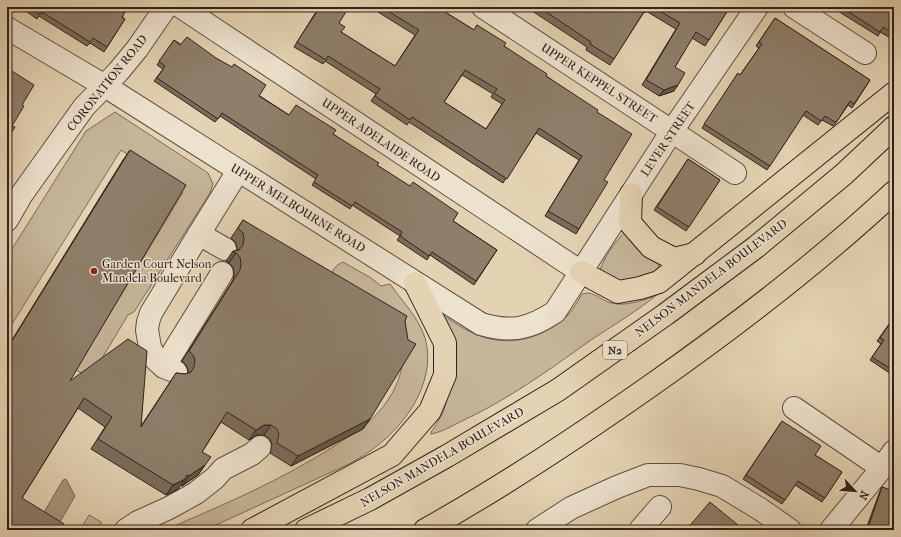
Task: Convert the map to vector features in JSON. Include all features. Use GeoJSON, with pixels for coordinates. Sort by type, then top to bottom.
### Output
{"type":"FeatureCollection","features":[{"type":"Feature","properties":{"kind":"highway"},"geometry":{"type":"LineString","coordinates":[[581,272],[618,292],[640,288],[659,282],[894,93]]}},
{"type":"Feature","properties":{"kind":"highway","name":"NELSON MANDELA BOULEVARD"},"geometry":{"type":"LineString","coordinates":[[306,530],[370,498],[447,456],[558,390],[666,314],[756,247],[844,174],[894,127]]}},
{"type":"Feature","properties":{"kind":"highway"},"geometry":{"type":"LineString","coordinates":[[451,530],[553,454],[697,353],[777,293],[894,192]]}},
{"type":"Feature","properties":{"kind":"highway"},"geometry":{"type":"LineString","coordinates":[[631,194],[630,223],[652,247],[674,259],[695,254]]}},
{"type":"Feature","properties":{"kind":"highway"},"geometry":{"type":"LineString","coordinates":[[252,530],[392,455],[430,411],[445,374],[445,343],[415,283]]}},
{"type":"Feature","properties":{"kind":"highway"},"geometry":{"type":"LineString","coordinates":[[425,530],[465,508],[553,454]]}},
{"type":"Feature","properties":{"kind":"street","name":"CORONATION ROAD"},"geometry":{"type":"LineString","coordinates":[[7,220],[22,194],[84,107],[105,86],[137,49],[166,7]]}},
{"type":"Feature","properties":{"kind":"street","name":"UPPER ADELAIDE ROAD"},"geometry":{"type":"LineString","coordinates":[[181,7],[581,272]]}},
{"type":"Feature","properties":{"kind":"street","name":"UPPER KEPPEL STREET"},"geometry":{"type":"LineString","coordinates":[[484,7],[735,173]]}},
{"type":"Feature","properties":{"kind":"street","name":"LEVER STREET"},"geometry":{"type":"LineString","coordinates":[[581,272],[672,131],[757,7]]}},
{"type":"Feature","properties":{"kind":"street"},"geometry":{"type":"LineString","coordinates":[[794,7],[865,53]]}},
{"type":"Feature","properties":{"kind":"street","name":"UPPER MELBOURNE ROAD"},"geometry":{"type":"LineString","coordinates":[[7,28],[105,86],[481,324],[496,329],[527,326],[540,322],[555,312],[581,272]]}},
{"type":"Feature","properties":{"kind":"street"},"geometry":{"type":"LineString","coordinates":[[222,273],[170,369],[156,360],[150,348],[147,330],[151,313],[238,171]]}},
{"type":"Feature","properties":{"kind":"street"},"geometry":{"type":"LineString","coordinates":[[199,234],[225,249]]}},
{"type":"Feature","properties":{"kind":"street"},"geometry":{"type":"LineString","coordinates":[[794,408],[888,459],[831,530]]}},
{"type":"Feature","properties":{"kind":"street"},"geometry":{"type":"LineString","coordinates":[[126,530],[138,522],[169,508],[196,493],[215,478],[223,469],[252,454],[260,447]]}},
{"type":"Feature","properties":{"kind":"street"},"geometry":{"type":"LineString","coordinates":[[538,530],[571,508],[617,487],[648,475],[661,475],[699,479],[722,486],[760,509],[790,530]]}},
{"type":"Feature","properties":{"kind":"street"},"geometry":{"type":"LineString","coordinates":[[640,530],[660,507]]}},
{"type":"Feature","properties":{"kind":"shaded area"},"geometry":{"type":"Polygon","coordinates":[[[115,112],[208,173],[213,184],[210,193],[134,312],[128,315],[101,360],[83,374],[76,370],[183,192],[167,182],[162,176],[121,150],[7,332],[7,257],[86,131],[115,112]]]}},
{"type":"Feature","properties":{"kind":"shaded area"},"geometry":{"type":"Polygon","coordinates":[[[624,233],[640,252],[658,263],[659,266],[657,269],[637,279],[628,281],[617,281],[600,272],[609,251],[624,233]]]}},
{"type":"Feature","properties":{"kind":"shaded area"},"geometry":{"type":"Polygon","coordinates":[[[343,262],[371,278],[381,286],[390,284],[419,324],[425,338],[428,352],[427,367],[424,381],[412,407],[404,419],[384,440],[349,464],[205,530],[165,530],[273,481],[316,458],[364,426],[388,400],[400,374],[405,346],[331,280],[334,269],[337,265],[343,262]]]}},
{"type":"Feature","properties":{"kind":"shaded area"},"geometry":{"type":"Polygon","coordinates":[[[588,293],[605,301],[617,304],[642,301],[658,294],[633,313],[495,404],[451,427],[431,434],[443,412],[454,379],[441,314],[464,329],[477,335],[501,341],[511,341],[532,337],[552,328],[569,314],[582,294],[588,293]]]}},
{"type":"Feature","properties":{"kind":"shaded area"},"geometry":{"type":"Polygon","coordinates":[[[66,479],[75,496],[56,529],[40,519],[63,480],[66,479]]]}},
{"type":"Feature","properties":{"kind":"shaded area"},"geometry":{"type":"Polygon","coordinates":[[[89,515],[101,522],[101,530],[80,530],[89,515]]]}},
{"type":"Feature","properties":{"kind":"building"},"geometry":{"type":"Polygon","coordinates":[[[29,7],[128,7],[122,17],[125,19],[107,47],[93,38],[90,42],[42,12],[40,15],[29,7]]]}},
{"type":"Feature","properties":{"kind":"building"},"geometry":{"type":"Polygon","coordinates":[[[320,7],[349,7],[339,23],[345,27],[341,32],[395,66],[419,30],[381,7],[437,7],[474,30],[477,25],[506,43],[504,46],[598,110],[597,112],[632,134],[604,180],[608,182],[579,229],[548,211],[582,156],[539,128],[507,179],[412,117],[410,120],[375,96],[380,89],[328,56],[326,60],[297,42],[320,7]],[[465,70],[444,102],[486,129],[505,100],[494,93],[497,89],[465,70]]]}},
{"type":"Feature","properties":{"kind":"building"},"geometry":{"type":"Polygon","coordinates":[[[539,7],[647,7],[614,59],[590,44],[591,42],[539,7]]]}},
{"type":"Feature","properties":{"kind":"building"},"geometry":{"type":"Polygon","coordinates":[[[653,7],[730,7],[709,40],[696,32],[675,67],[685,73],[678,85],[664,90],[646,80],[680,23],[653,7]]]}},
{"type":"Feature","properties":{"kind":"building"},"geometry":{"type":"Polygon","coordinates":[[[841,7],[894,7],[894,34],[883,27],[880,32],[841,7]]]}},
{"type":"Feature","properties":{"kind":"building"},"geometry":{"type":"Polygon","coordinates":[[[775,18],[870,80],[854,104],[850,101],[838,120],[835,122],[825,116],[821,121],[806,111],[770,166],[704,124],[738,73],[740,75],[762,44],[759,42],[775,18]]]}},
{"type":"Feature","properties":{"kind":"building"},"geometry":{"type":"Polygon","coordinates":[[[187,37],[216,58],[232,67],[234,64],[266,85],[259,96],[289,115],[296,105],[336,130],[333,134],[379,163],[377,165],[410,186],[413,182],[458,213],[453,221],[497,250],[476,281],[432,252],[429,256],[400,236],[402,232],[355,202],[352,206],[314,182],[318,175],[222,113],[218,119],[157,78],[165,66],[159,61],[174,40],[180,45],[187,37]]]}},
{"type":"Feature","properties":{"kind":"building"},"geometry":{"type":"Polygon","coordinates":[[[7,68],[34,85],[22,105],[24,106],[12,126],[15,127],[7,140],[7,68]]]}},
{"type":"Feature","properties":{"kind":"building"},"geometry":{"type":"Polygon","coordinates":[[[130,150],[186,185],[70,381],[128,339],[147,351],[141,427],[176,373],[185,374],[191,372],[194,367],[195,360],[189,351],[240,270],[240,257],[233,251],[239,250],[243,245],[243,233],[238,228],[243,220],[407,316],[405,321],[408,340],[416,344],[370,419],[298,456],[277,443],[279,434],[277,429],[271,425],[264,425],[256,430],[227,412],[202,452],[211,457],[205,465],[189,476],[187,475],[185,479],[173,485],[98,439],[112,417],[84,398],[22,498],[64,524],[61,530],[7,530],[7,349],[130,150]]]}},
{"type":"Feature","properties":{"kind":"building"},"geometry":{"type":"Polygon","coordinates":[[[688,159],[720,180],[689,227],[657,207],[688,159]]]}},
{"type":"Feature","properties":{"kind":"building"},"geometry":{"type":"Polygon","coordinates":[[[894,317],[894,371],[872,357],[884,340],[880,338],[894,317]]]}},
{"type":"Feature","properties":{"kind":"building"},"geometry":{"type":"Polygon","coordinates":[[[782,421],[821,446],[815,455],[842,472],[825,498],[798,481],[785,500],[746,475],[782,421]]]}},
{"type":"Feature","properties":{"kind":"building"},"geometry":{"type":"Polygon","coordinates":[[[882,487],[894,491],[894,530],[869,530],[871,526],[869,525],[882,487]]]}},
{"type":"Feature","properties":{"kind":"building"},"geometry":{"type":"Polygon","coordinates":[[[710,502],[744,530],[686,530],[710,502]]]}},
{"type":"Feature","properties":{"kind":"place","name":"Garden Court Nelson Mandela Boulevard"},"geometry":{"type":"Point","coordinates":[94,271]}}]}
